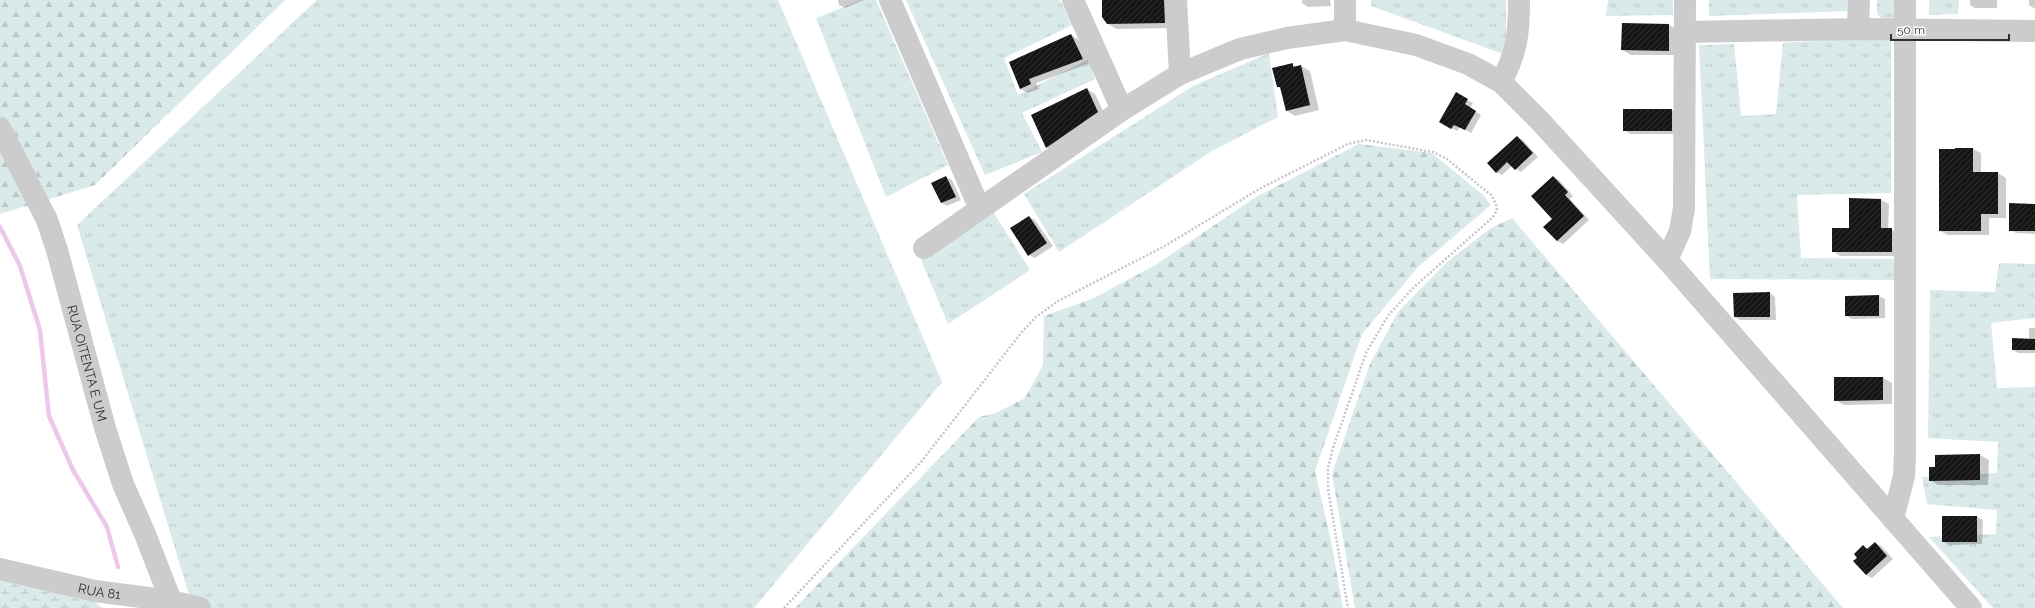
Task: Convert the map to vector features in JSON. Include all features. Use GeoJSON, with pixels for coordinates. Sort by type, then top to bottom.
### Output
{"type":"FeatureCollection","features":[{"type":"Feature","properties":{"kind":"street"},"geometry":{"type":"LineString","coordinates":[[890,0],[979,207]]}},
{"type":"Feature","properties":{"kind":"street"},"geometry":{"type":"LineString","coordinates":[[1073,0],[1122,110]]}},
{"type":"Feature","properties":{"kind":"street"},"geometry":{"type":"LineString","coordinates":[[1176,0],[1180,74]]}},
{"type":"Feature","properties":{"kind":"street"},"geometry":{"type":"LineString","coordinates":[[1345,0],[1345,30]]}},
{"type":"Feature","properties":{"kind":"street"},"geometry":{"type":"LineString","coordinates":[[1502,82],[1512,62],[1517,46],[1519,0]]}},
{"type":"Feature","properties":{"kind":"street"},"geometry":{"type":"LineString","coordinates":[[1667,260],[1680,231],[1684,208],[1685,0]]}},
{"type":"Feature","properties":{"kind":"street"},"geometry":{"type":"LineString","coordinates":[[1858,29],[1859,0]]}},
{"type":"Feature","properties":{"kind":"street"},"geometry":{"type":"LineString","coordinates":[[1893,519],[1904,476],[1905,453],[1905,0]]}},
{"type":"Feature","properties":{"kind":"street"},"geometry":{"type":"LineString","coordinates":[[1685,32],[1858,29],[2035,30]]}},
{"type":"Feature","properties":{"kind":"street"},"geometry":{"type":"LineString","coordinates":[[924,248],[979,207],[1122,110],[1180,74],[1240,48],[1287,38],[1345,30],[1416,45],[1468,64],[1502,82],[1540,121],[1667,260],[1971,608]]}},
{"type":"Feature","properties":{"kind":"street","name":"RUA OITENTA E UM"},"geometry":{"type":"LineString","coordinates":[[0,128],[47,220],[57,250],[105,428],[123,484],[145,534],[170,605]]}},
{"type":"Feature","properties":{"kind":"street","name":"RUA 81"},"geometry":{"type":"LineString","coordinates":[[0,569],[95,592],[170,605],[200,608]]}},
{"type":"Feature","properties":{"kind":"path"},"geometry":{"type":"LineString","coordinates":[[784,608],[921,462],[1021,333],[1036,317],[1058,301],[1163,247],[1261,188],[1348,144],[1366,140],[1433,152],[1447,160],[1491,195],[1496,204],[1497,210],[1493,217],[1413,288],[1388,316],[1366,353],[1333,448],[1328,468],[1328,489],[1348,608]]}},
{"type":"Feature","properties":{"kind":"green space"},"geometry":{"type":"Polygon","coordinates":[[[0,0],[285,0],[95,185],[0,214],[0,0]]]}},
{"type":"Feature","properties":{"kind":"green space"},"geometry":{"type":"Polygon","coordinates":[[[317,0],[778,0],[942,382],[754,608],[193,608],[77,225],[317,0]]]}},
{"type":"Feature","properties":{"kind":"green space"},"geometry":{"type":"Polygon","coordinates":[[[862,0],[876,0],[948,165],[886,197],[816,18],[862,0]]]}},
{"type":"Feature","properties":{"kind":"green space"},"geometry":{"type":"Polygon","coordinates":[[[906,0],[1060,0],[1072,25],[1004,58],[1018,95],[1089,59],[1095,79],[1022,113],[1042,152],[985,175],[906,0]]]}},
{"type":"Feature","properties":{"kind":"green space"},"geometry":{"type":"Polygon","coordinates":[[[1371,0],[1506,0],[1506,55],[1371,6],[1371,0]]]}},
{"type":"Feature","properties":{"kind":"green space"},"geometry":{"type":"Polygon","coordinates":[[[1608,0],[1673,0],[1673,15],[1606,16],[1608,0]]]}},
{"type":"Feature","properties":{"kind":"green space"},"geometry":{"type":"Polygon","coordinates":[[[1709,0],[1849,0],[1849,11],[1709,16],[1709,0]]]}},
{"type":"Feature","properties":{"kind":"green space"},"geometry":{"type":"Polygon","coordinates":[[[1877,0],[1900,0],[1896,20],[1881,19],[1877,13],[1877,0]]]}},
{"type":"Feature","properties":{"kind":"green space"},"geometry":{"type":"Polygon","coordinates":[[[1929,0],[1959,0],[1958,14],[1929,15],[1929,0]]]}},
{"type":"Feature","properties":{"kind":"green space"},"geometry":{"type":"Polygon","coordinates":[[[1891,36],[1891,193],[1797,195],[1801,258],[1897,259],[1896,280],[1710,279],[1699,45],[1734,44],[1741,116],[1776,114],[1783,43],[1891,36]]]}},
{"type":"Feature","properties":{"kind":"green space"},"geometry":{"type":"Polygon","coordinates":[[[1269,53],[1278,117],[1212,151],[1059,252],[1024,194],[1193,86],[1269,53]]]}},
{"type":"Feature","properties":{"kind":"green space"},"geometry":{"type":"Polygon","coordinates":[[[1359,144],[1432,153],[1483,195],[1491,205],[1418,267],[1362,334],[1315,471],[1331,541],[1343,608],[795,608],[979,417],[996,413],[1025,398],[1043,365],[1044,316],[1094,298],[1157,264],[1256,197],[1359,144]]]}},
{"type":"Feature","properties":{"kind":"green space"},"geometry":{"type":"Polygon","coordinates":[[[992,210],[1030,270],[948,324],[921,260],[992,210]]]}},
{"type":"Feature","properties":{"kind":"green space"},"geometry":{"type":"Polygon","coordinates":[[[1512,218],[1843,608],[1355,608],[1332,474],[1370,364],[1398,312],[1447,262],[1491,228],[1512,218]]]}},
{"type":"Feature","properties":{"kind":"green space"},"geometry":{"type":"Polygon","coordinates":[[[1999,263],[2035,264],[2035,318],[1991,323],[1997,388],[2035,387],[2035,608],[1993,608],[1929,537],[1996,534],[1997,510],[1927,504],[1922,477],[1997,473],[1998,442],[1928,438],[1930,290],[1995,292],[1999,263]]]}},
{"type":"Feature","properties":{"kind":"green space"},"geometry":{"type":"Polygon","coordinates":[[[0,574],[82,590],[102,608],[0,608],[0,574]]]}},
{"type":"Feature","properties":{"kind":"building"},"geometry":{"type":"Polygon","coordinates":[[[1102,0],[1164,0],[1165,23],[1107,24],[1102,17],[1102,0]]]}},
{"type":"Feature","properties":{"kind":"building"},"geometry":{"type":"Polygon","coordinates":[[[1622,23],[1669,24],[1669,51],[1621,50],[1622,23]]]}},
{"type":"Feature","properties":{"kind":"building"},"geometry":{"type":"Polygon","coordinates":[[[1071,34],[1083,59],[1029,79],[1031,84],[1020,89],[1009,62],[1071,34]]]}},
{"type":"Feature","properties":{"kind":"building"},"geometry":{"type":"Polygon","coordinates":[[[1293,63],[1293,67],[1301,65],[1310,105],[1286,111],[1280,87],[1277,87],[1272,68],[1293,63]]]}},
{"type":"Feature","properties":{"kind":"building"},"geometry":{"type":"Polygon","coordinates":[[[1087,88],[1098,112],[1046,148],[1031,115],[1087,88]]]}},
{"type":"Feature","properties":{"kind":"building"},"geometry":{"type":"Polygon","coordinates":[[[1456,92],[1468,99],[1465,104],[1476,111],[1465,130],[1454,125],[1451,129],[1439,122],[1456,92]]]}},
{"type":"Feature","properties":{"kind":"building"},"geometry":{"type":"Polygon","coordinates":[[[1623,109],[1672,109],[1672,131],[1623,131],[1623,109]]]}},
{"type":"Feature","properties":{"kind":"building"},"geometry":{"type":"Polygon","coordinates":[[[1517,136],[1533,153],[1515,170],[1507,162],[1496,173],[1487,163],[1517,136]]]}},
{"type":"Feature","properties":{"kind":"building"},"geometry":{"type":"Polygon","coordinates":[[[1973,148],[1973,172],[1998,172],[1998,214],[1981,214],[1981,231],[1939,231],[1939,149],[1973,148]]]}},
{"type":"Feature","properties":{"kind":"building"},"geometry":{"type":"Polygon","coordinates":[[[946,176],[956,197],[941,203],[931,183],[946,176]]]}},
{"type":"Feature","properties":{"kind":"building"},"geometry":{"type":"Polygon","coordinates":[[[1553,176],[1568,192],[1565,195],[1584,216],[1557,241],[1543,227],[1552,219],[1531,196],[1553,176]]]}},
{"type":"Feature","properties":{"kind":"building"},"geometry":{"type":"Polygon","coordinates":[[[1849,198],[1881,199],[1881,228],[1892,228],[1892,252],[1832,252],[1832,228],[1849,228],[1849,198]]]}},
{"type":"Feature","properties":{"kind":"building"},"geometry":{"type":"Polygon","coordinates":[[[2009,203],[2035,204],[2035,231],[2009,231],[2009,203]]]}},
{"type":"Feature","properties":{"kind":"building"},"geometry":{"type":"Polygon","coordinates":[[[1029,216],[1047,243],[1028,256],[1010,228],[1029,216]]]}},
{"type":"Feature","properties":{"kind":"building"},"geometry":{"type":"Polygon","coordinates":[[[1770,292],[1770,317],[1734,317],[1733,293],[1770,292]]]}},
{"type":"Feature","properties":{"kind":"building"},"geometry":{"type":"Polygon","coordinates":[[[1879,295],[1879,316],[1845,316],[1845,296],[1879,295]]]}},
{"type":"Feature","properties":{"kind":"building"},"geometry":{"type":"Polygon","coordinates":[[[2012,338],[2035,339],[2035,350],[2012,350],[2012,338]]]}},
{"type":"Feature","properties":{"kind":"building"},"geometry":{"type":"Polygon","coordinates":[[[1834,377],[1883,377],[1883,400],[1834,401],[1834,377]]]}},
{"type":"Feature","properties":{"kind":"building"},"geometry":{"type":"Polygon","coordinates":[[[1980,454],[1980,480],[1929,481],[1929,467],[1935,467],[1935,455],[1980,454]]]}},
{"type":"Feature","properties":{"kind":"building"},"geometry":{"type":"Polygon","coordinates":[[[1942,516],[1977,516],[1977,542],[1942,542],[1942,516]]]}},
{"type":"Feature","properties":{"kind":"building"},"geometry":{"type":"Polygon","coordinates":[[[1875,542],[1887,556],[1866,575],[1853,561],[1857,558],[1854,554],[1863,545],[1867,549],[1875,542]]]}},
{"type":"Feature","properties":{"kind":"waterway"},"geometry":{"type":"LineString","coordinates":[[0,227],[20,266],[40,330],[49,416],[73,470],[107,527],[118,567]]}}]}
